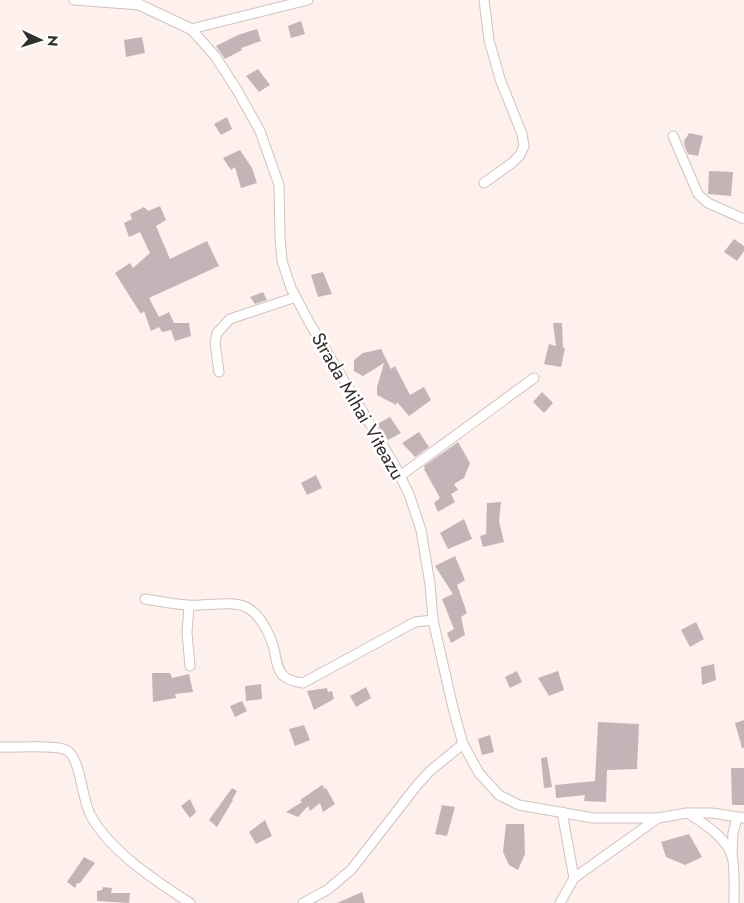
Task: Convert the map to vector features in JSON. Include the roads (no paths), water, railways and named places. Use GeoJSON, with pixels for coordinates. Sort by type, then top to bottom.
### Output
{"type":"FeatureCollection","features":[{"type":"Feature","properties":{"kind":"street"},"geometry":{"type":"LineString","coordinates":[[74,0],[136,3]]}},
{"type":"Feature","properties":{"kind":"street"},"geometry":{"type":"LineString","coordinates":[[191,29],[308,0]]}},
{"type":"Feature","properties":{"kind":"street"},"geometry":{"type":"LineString","coordinates":[[484,0],[489,40],[500,79],[522,134],[524,146],[520,155],[512,163],[484,183]]}},
{"type":"Feature","properties":{"kind":"street","name":"Strada Mihai Viteazu"},"geometry":{"type":"LineString","coordinates":[[136,3],[191,29],[215,56],[260,131],[279,184],[282,261],[296,297],[400,476],[409,494],[422,530],[430,584],[432,620],[463,744],[478,773],[499,795],[519,805],[593,818],[658,818],[687,813],[712,813],[742,817]]}},
{"type":"Feature","properties":{"kind":"street"},"geometry":{"type":"LineString","coordinates":[[673,136],[698,194],[708,203],[744,219]]}},
{"type":"Feature","properties":{"kind":"street"},"geometry":{"type":"LineString","coordinates":[[219,372],[215,343],[217,333],[230,319],[296,297]]}},
{"type":"Feature","properties":{"kind":"street"},"geometry":{"type":"LineString","coordinates":[[400,476],[534,378]]}},
{"type":"Feature","properties":{"kind":"street"},"geometry":{"type":"LineString","coordinates":[[145,598],[189,606],[230,605],[246,607],[257,615],[266,628],[278,666],[284,677],[294,682],[303,683],[415,622],[432,620]]}},
{"type":"Feature","properties":{"kind":"street"},"geometry":{"type":"LineString","coordinates":[[189,606],[187,633],[190,666]]}},
{"type":"Feature","properties":{"kind":"street"},"geometry":{"type":"LineString","coordinates":[[303,903],[327,890],[351,870],[418,784],[431,770],[463,744]]}},
{"type":"Feature","properties":{"kind":"street"},"geometry":{"type":"LineString","coordinates":[[0,748],[58,747],[67,751],[72,756],[77,767],[89,813],[101,832],[158,883],[190,903]]}},
{"type":"Feature","properties":{"kind":"street"},"geometry":{"type":"LineString","coordinates":[[562,812],[574,878]]}},
{"type":"Feature","properties":{"kind":"street"},"geometry":{"type":"LineString","coordinates":[[687,813],[714,831],[732,857]]}},
{"type":"Feature","properties":{"kind":"street"},"geometry":{"type":"LineString","coordinates":[[734,903],[733,833],[742,817]]}},
{"type":"Feature","properties":{"kind":"street"},"geometry":{"type":"LineString","coordinates":[[560,903],[574,878],[658,818]]}}]}
